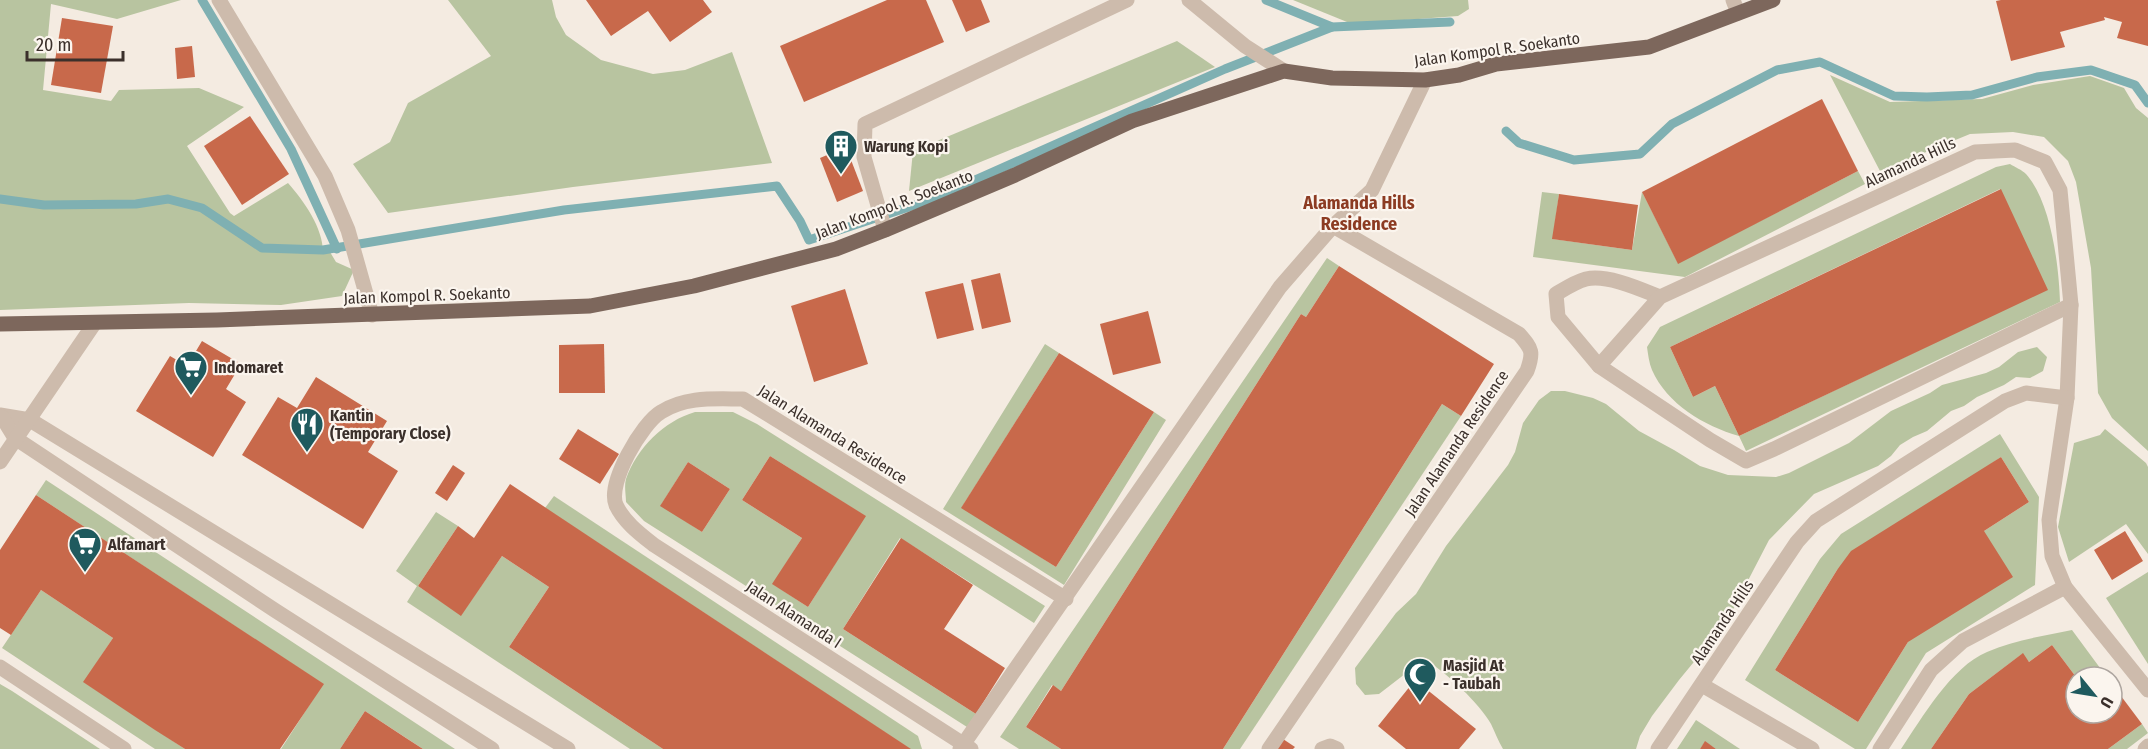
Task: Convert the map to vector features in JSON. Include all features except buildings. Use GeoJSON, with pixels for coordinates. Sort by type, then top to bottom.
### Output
{"type":"FeatureCollection","features":[{"type":"Feature","properties":{"kind":"main road","name":"Jalan Kompol R. Soekanto"},"geometry":{"type":"LineString","coordinates":[[0,324],[94,324],[590,306],[694,286],[836,249],[882,218],[1015,175],[1132,121],[1284,71],[1332,78],[1425,80],[1459,75],[1496,64],[1649,47],[1736,7],[1773,0]]}},
{"type":"Feature","properties":{"kind":"street"},"geometry":{"type":"LineString","coordinates":[[219,0],[325,176],[348,230],[372,315]]}},
{"type":"Feature","properties":{"kind":"street"},"geometry":{"type":"LineString","coordinates":[[882,218],[864,157],[865,124],[1127,0]]}},
{"type":"Feature","properties":{"kind":"street"},"geometry":{"type":"LineString","coordinates":[[1189,0],[1245,46],[1284,71]]}},
{"type":"Feature","properties":{"kind":"street"},"geometry":{"type":"LineString","coordinates":[[965,747],[1280,287],[1333,226],[1372,190],[1425,80]]}},
{"type":"Feature","properties":{"kind":"street","name":"Alamanda Hills"},"geometry":{"type":"LineString","coordinates":[[1599,366],[1660,297],[1975,152],[2015,150],[2045,162],[2060,190],[2071,306],[2067,398],[2049,520],[2052,556],[2066,587],[2148,690]]}},
{"type":"Feature","properties":{"kind":"street","name":"Jalan Alamanda Residence"},"geometry":{"type":"LineString","coordinates":[[1269,749],[1527,371],[1532,357],[1530,346],[1519,334],[1333,226]]}},
{"type":"Feature","properties":{"kind":"street"},"geometry":{"type":"LineString","coordinates":[[1660,297],[1619,282],[1588,278],[1556,294],[1558,317],[1599,366],[1710,440],[1746,460],[1774,449],[2071,306]]}},
{"type":"Feature","properties":{"kind":"street"},"geometry":{"type":"LineString","coordinates":[[0,462],[94,324]]}},
{"type":"Feature","properties":{"kind":"street","name":"Alamanda Hills"},"geometry":{"type":"LineString","coordinates":[[1659,749],[1797,542],[1816,521],[2005,401],[2026,393],[2067,398]]}},
{"type":"Feature","properties":{"kind":"street","name":"Jalan Alamanda Residence"},"geometry":{"type":"LineString","coordinates":[[615,503],[618,473],[632,447],[659,413],[694,399],[742,399],[1065,599]]}},
{"type":"Feature","properties":{"kind":"street"},"geometry":{"type":"LineString","coordinates":[[1,416],[30,420],[568,749]]}},
{"type":"Feature","properties":{"kind":"street"},"geometry":{"type":"LineString","coordinates":[[1,416],[15,438],[276,611],[492,749]]}},
{"type":"Feature","properties":{"kind":"street","name":"Jalan Alamanda I"},"geometry":{"type":"LineString","coordinates":[[615,503],[631,526],[654,545],[965,747]]}},
{"type":"Feature","properties":{"kind":"street"},"geometry":{"type":"LineString","coordinates":[[1880,749],[1931,670],[1963,642],[2066,587]]}},
{"type":"Feature","properties":{"kind":"street"},"geometry":{"type":"LineString","coordinates":[[0,667],[124,749]]}},
{"type":"Feature","properties":{"kind":"street","name":"Alamanda Hills"},"geometry":{"type":"LineString","coordinates":[[1702,685],[1812,749]]}},
{"type":"Feature","properties":{"kind":"street"},"geometry":{"type":"LineString","coordinates":[[1322,749],[1330,746],[1337,749]]}},
{"type":"Feature","properties":{"kind":"street"},"geometry":{"type":"LineString","coordinates":[[2145,749],[2148,746]]}},
{"type":"Feature","properties":{"kind":"green space"},"geometry":{"type":"Polygon","coordinates":[[[0,0],[181,0],[117,19],[51,4],[43,90],[111,101],[119,90],[199,88],[244,107],[187,146],[234,216],[288,183],[306,206],[316,224],[323,252],[330,252],[336,262],[354,270],[342,296],[281,305],[189,303],[0,310],[0,0]]]}},
{"type":"Feature","properties":{"kind":"green space"},"geometry":{"type":"Polygon","coordinates":[[[448,0],[552,0],[556,17],[566,35],[601,60],[653,74],[685,70],[732,52],[772,163],[573,187],[388,213],[353,164],[390,142],[408,103],[491,56],[448,0]]]}},
{"type":"Feature","properties":{"kind":"green space"},"geometry":{"type":"Polygon","coordinates":[[[1293,0],[1468,0],[1469,9],[1458,16],[1352,24],[1293,0]]]}},
{"type":"Feature","properties":{"kind":"green space"},"geometry":{"type":"Polygon","coordinates":[[[1177,41],[1215,67],[909,191],[913,151],[1177,41]]]}},
{"type":"Feature","properties":{"kind":"green space"},"geometry":{"type":"Polygon","coordinates":[[[1830,75],[1890,102],[1982,99],[2033,85],[2090,76],[2124,88],[2136,108],[2148,118],[2148,451],[2112,418],[2098,393],[2091,268],[2076,182],[2068,161],[2044,137],[2013,132],[1970,134],[1880,171],[1830,75]]]}},
{"type":"Feature","properties":{"kind":"green space"},"geometry":{"type":"Polygon","coordinates":[[[2010,164],[2023,171],[2035,186],[2052,235],[2060,302],[1746,451],[1739,436],[1700,420],[1688,412],[1667,393],[1659,382],[1651,367],[1647,347],[1660,327],[1996,167],[2010,164]],[[2000,189],[1670,347],[1693,397],[1715,386],[1739,436],[1999,312],[2000,189]]]}},
{"type":"Feature","properties":{"kind":"green space"},"geometry":{"type":"Polygon","coordinates":[[[1858,171],[1865,184],[1685,277],[1533,257],[1542,192],[1559,194],[1553,239],[1632,250],[1642,192],[1678,263],[1858,171]]]}},
{"type":"Feature","properties":{"kind":"green space"},"geometry":{"type":"Polygon","coordinates":[[[1327,258],[1339,266],[1306,317],[1301,314],[1061,691],[1052,685],[1026,727],[1061,749],[1019,749],[1000,737],[1327,258]]]}},
{"type":"Feature","properties":{"kind":"green space"},"geometry":{"type":"Polygon","coordinates":[[[1045,344],[1059,353],[962,507],[1056,567],[1154,412],[1166,420],[1064,585],[943,509],[1045,344]]]}},
{"type":"Feature","properties":{"kind":"green space"},"geometry":{"type":"Polygon","coordinates":[[[2037,347],[2047,357],[2043,371],[2030,378],[2016,377],[1977,397],[1951,411],[1927,431],[1900,445],[1878,466],[1814,494],[1769,540],[1726,623],[1652,716],[1640,736],[1636,749],[1503,749],[1491,724],[1479,707],[1453,680],[1427,661],[1414,667],[1379,694],[1365,695],[1356,684],[1355,668],[1396,613],[1416,594],[1446,546],[1508,465],[1515,452],[1523,423],[1539,400],[1551,391],[1565,391],[1606,404],[1639,431],[1700,466],[1728,475],[1776,477],[1789,473],[1849,443],[1891,411],[1942,385],[1986,373],[1999,367],[2018,352],[2037,347]]]}},
{"type":"Feature","properties":{"kind":"green space"},"geometry":{"type":"Polygon","coordinates":[[[1442,404],[1461,416],[1240,749],[1223,749],[1442,404]]]}},
{"type":"Feature","properties":{"kind":"green space"},"geometry":{"type":"Polygon","coordinates":[[[695,412],[733,412],[757,424],[1045,606],[1034,623],[900,538],[843,629],[976,714],[967,727],[644,521],[626,502],[626,479],[637,457],[662,429],[695,412]],[[770,456],[742,500],[802,538],[773,584],[808,607],[865,516],[770,456]],[[688,462],[661,505],[702,532],[730,489],[688,462]]]}},
{"type":"Feature","properties":{"kind":"green space"},"geometry":{"type":"Polygon","coordinates":[[[2105,429],[2148,467],[2148,554],[2126,524],[2069,562],[2058,527],[2074,443],[2100,435],[2105,429]]]}},
{"type":"Feature","properties":{"kind":"green space"},"geometry":{"type":"Polygon","coordinates":[[[2000,434],[2039,497],[2035,585],[1926,653],[1866,749],[1855,749],[1745,680],[1820,559],[1841,534],[2000,434]],[[2001,457],[1837,570],[1775,670],[1858,722],[1908,642],[1984,531],[2029,502],[2001,457]]]}},
{"type":"Feature","properties":{"kind":"green space"},"geometry":{"type":"Polygon","coordinates":[[[46,480],[455,749],[423,749],[365,711],[340,749],[281,749],[323,684],[36,495],[46,480]]]}},
{"type":"Feature","properties":{"kind":"green space"},"geometry":{"type":"Polygon","coordinates":[[[554,496],[918,736],[922,749],[910,749],[545,508],[554,496]]]}},
{"type":"Feature","properties":{"kind":"green space"},"geometry":{"type":"Polygon","coordinates":[[[436,512],[458,526],[418,586],[461,615],[502,556],[549,587],[509,647],[663,749],[630,749],[407,602],[417,586],[396,571],[436,512]]]}},
{"type":"Feature","properties":{"kind":"green space"},"geometry":{"type":"Polygon","coordinates":[[[2148,572],[2148,664],[2106,598],[2148,572]]]}},
{"type":"Feature","properties":{"kind":"green space"},"geometry":{"type":"Polygon","coordinates":[[[41,590],[113,638],[84,682],[185,749],[155,749],[2,648],[41,590]]]}},
{"type":"Feature","properties":{"kind":"green space"},"geometry":{"type":"Polygon","coordinates":[[[2072,630],[2098,665],[2067,665],[2052,645],[2029,662],[2022,654],[1969,694],[1931,749],[1901,749],[1938,694],[1961,669],[1987,652],[2029,639],[2072,630]]]}},
{"type":"Feature","properties":{"kind":"green space"},"geometry":{"type":"Polygon","coordinates":[[[0,684],[12,691],[100,749],[0,749],[0,684]]]}},
{"type":"Feature","properties":{"kind":"green space"},"geometry":{"type":"Polygon","coordinates":[[[1696,720],[1740,749],[1716,749],[1705,742],[1700,749],[1677,749],[1696,720]]]}},
{"type":"Feature","properties":{"kind":"green space"},"geometry":{"type":"Polygon","coordinates":[[[2142,724],[2148,733],[2127,749],[2108,749],[2142,724]]]}},
{"type":"Feature","properties":{"kind":"waterway"},"geometry":{"type":"LineString","coordinates":[[202,0],[291,149],[337,249]]}},
{"type":"Feature","properties":{"kind":"waterway"},"geometry":{"type":"LineString","coordinates":[[1266,0],[1332,27],[1450,22]]}},
{"type":"Feature","properties":{"kind":"waterway"},"geometry":{"type":"LineString","coordinates":[[0,199],[44,205],[136,204],[168,199],[202,208],[262,248],[323,250],[564,210],[777,186],[800,221],[809,240],[930,200],[1225,69],[1332,27]]}},
{"type":"Feature","properties":{"kind":"waterway"},"geometry":{"type":"LineString","coordinates":[[1506,131],[1519,143],[1574,160],[1640,154],[1672,124],[1777,70],[1820,62],[1894,96],[1927,97],[1972,95],[2037,77],[2091,70],[2135,85],[2148,103]]}},
{"type":"Feature","properties":{"kind":"place","name":"Warung Kopi"},"geometry":{"type":"Point","coordinates":[841,175]}},
{"type":"Feature","properties":{"kind":"place","name":"Indomaret"},"geometry":{"type":"Point","coordinates":[191,396]}},
{"type":"Feature","properties":{"kind":"place","name":"Kantin (Temporary Close)"},"geometry":{"type":"Point","coordinates":[307,453]}},
{"type":"Feature","properties":{"kind":"place","name":"Alfamart"},"geometry":{"type":"Point","coordinates":[85,573]}},
{"type":"Feature","properties":{"kind":"place","name":"Masjid At - Taubah"},"geometry":{"type":"Point","coordinates":[1420,703]}},
{"type":"Feature","properties":{"kind":"district","name":"Alamanda Hills Residence"},"geometry":{"type":"Point","coordinates":[1359,213]}}]}
